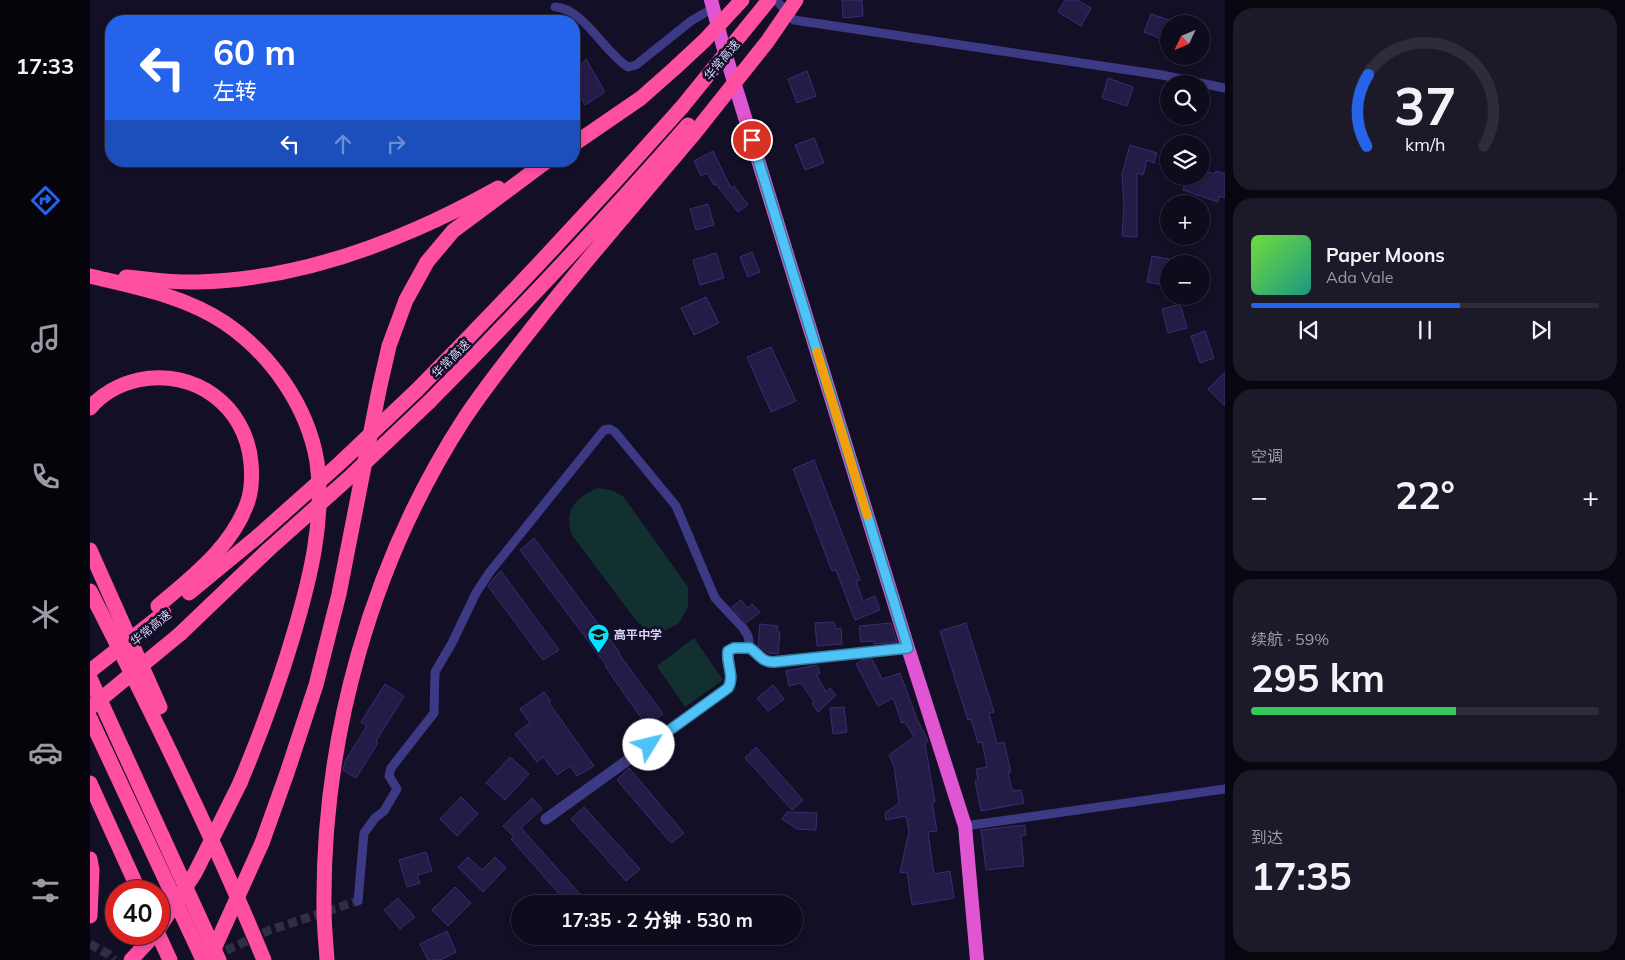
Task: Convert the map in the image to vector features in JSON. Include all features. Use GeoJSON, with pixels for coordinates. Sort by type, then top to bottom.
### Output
{"type":"FeatureCollection","features":[{"type":"Feature","properties":{"kind":"highway"},"geometry":{"type":"LineString","coordinates":[[580,140],[640,98],[676,67],[705,40],[742,0]]}},
{"type":"Feature","properties":{"kind":"highway","name":"华常高速"},"geometry":{"type":"LineString","coordinates":[[90,671],[161,610],[257,537],[340,463],[417,390],[607,192],[682,107],[769,0]]}},
{"type":"Feature","properties":{"kind":"highway","name":"华常高速"},"geometry":{"type":"LineString","coordinates":[[90,695],[177,631],[352,476],[429,402],[691,130],[789,0]]}},
{"type":"Feature","properties":{"kind":"highway"},"geometry":{"type":"LineString","coordinates":[[327,960],[324,909],[326,830],[333,768],[349,686],[374,603],[400,537],[436,465],[464,419],[494,376],[691,130],[767,42],[796,0]]}},
{"type":"Feature","properties":{"kind":"highway"},"geometry":{"type":"LineString","coordinates":[[713,3],[908,648],[965,826],[976,960]]}},
{"type":"Feature","properties":{"kind":"highway"},"geometry":{"type":"LineString","coordinates":[[90,272],[162,281],[197,282],[231,280],[283,272],[325,262],[415,230],[537,167]]}},
{"type":"Feature","properties":{"kind":"highway"},"geometry":{"type":"LineString","coordinates":[[209,960],[262,843],[316,685],[339,594],[378,390],[389,346],[406,300],[427,262],[453,231],[538,167]]}},
{"type":"Feature","properties":{"kind":"highway"},"geometry":{"type":"LineString","coordinates":[[90,276],[160,294],[192,305],[224,323],[254,346],[273,367],[292,395],[306,425],[317,462],[317,531],[312,566],[280,680],[240,783],[195,873],[170,911]]}},
{"type":"Feature","properties":{"kind":"highway"},"geometry":{"type":"LineString","coordinates":[[90,408],[110,391],[127,383],[148,378],[172,378],[194,384],[215,396],[231,412],[244,431],[250,453],[252,476],[249,500],[238,524],[210,561],[161,610],[90,661]]}},
{"type":"Feature","properties":{"kind":"highway"},"geometry":{"type":"LineString","coordinates":[[90,550],[166,721],[206,828]]}},
{"type":"Feature","properties":{"kind":"highway"},"geometry":{"type":"LineString","coordinates":[[90,592],[147,702],[228,874],[264,960]]}},
{"type":"Feature","properties":{"kind":"highway"},"geometry":{"type":"LineString","coordinates":[[90,708],[177,631]]}},
{"type":"Feature","properties":{"kind":"highway"},"geometry":{"type":"LineString","coordinates":[[90,678],[219,960]]}},
{"type":"Feature","properties":{"kind":"highway"},"geometry":{"type":"LineString","coordinates":[[90,718],[203,960]]}},
{"type":"Feature","properties":{"kind":"highway"},"geometry":{"type":"LineString","coordinates":[[90,783],[134,880]]}},
{"type":"Feature","properties":{"kind":"highway"},"geometry":{"type":"LineString","coordinates":[[90,859],[92,870],[90,916]]}},
{"type":"Feature","properties":{"kind":"highway"},"geometry":{"type":"LineString","coordinates":[[131,960],[146,945]]}},
{"type":"Feature","properties":{"kind":"highway"},"geometry":{"type":"LineString","coordinates":[[162,945],[170,960]]}},
{"type":"Feature","properties":{"kind":"street"},"geometry":{"type":"LineString","coordinates":[[776,0],[794,20],[1162,75],[1225,88]]}},
{"type":"Feature","properties":{"kind":"street"},"geometry":{"type":"LineString","coordinates":[[580,19],[617,61],[628,67],[636,65],[713,3]]}},
{"type":"Feature","properties":{"kind":"street"},"geometry":{"type":"LineString","coordinates":[[555,7],[562,7],[575,15]]}},
{"type":"Feature","properties":{"kind":"street"},"geometry":{"type":"LineString","coordinates":[[358,901],[364,833],[375,818],[384,811],[397,789],[389,776],[392,768],[434,712],[435,672],[452,643],[476,593],[489,573],[604,430],[610,429],[615,432],[671,499],[680,515],[715,598],[743,628],[748,636],[750,648],[760,658],[766,662],[774,662],[908,648]]}},
{"type":"Feature","properties":{"kind":"street"},"geometry":{"type":"LineString","coordinates":[[546,819],[728,688],[732,678],[728,651],[734,648],[750,648]]}},
{"type":"Feature","properties":{"kind":"street"},"geometry":{"type":"LineString","coordinates":[[965,826],[1225,789]]}},
{"type":"Feature","properties":{"kind":"green space"},"geometry":{"type":"Polygon","coordinates":[[[598,488],[611,490],[623,496],[688,587],[688,607],[679,623],[664,631],[644,628],[635,619],[572,535],[569,518],[573,506],[583,496],[598,488]]]}},
{"type":"Feature","properties":{"kind":"green space"},"geometry":{"type":"Polygon","coordinates":[[[694,638],[723,680],[685,707],[657,666],[694,638]]]}},
{"type":"Feature","properties":{"kind":"building"},"geometry":{"type":"Polygon","coordinates":[[[842,0],[862,0],[863,16],[843,18],[842,0]]]}},
{"type":"Feature","properties":{"kind":"building"},"geometry":{"type":"Polygon","coordinates":[[[1065,0],[1077,0],[1091,8],[1081,26],[1058,12],[1065,0]]]}},
{"type":"Feature","properties":{"kind":"building"},"geometry":{"type":"Polygon","coordinates":[[[1151,14],[1160,17],[1160,38],[1144,32],[1151,14]]]}},
{"type":"Feature","properties":{"kind":"building"},"geometry":{"type":"Polygon","coordinates":[[[586,59],[605,92],[585,105],[580,97],[580,66],[586,59]]]}},
{"type":"Feature","properties":{"kind":"building"},"geometry":{"type":"Polygon","coordinates":[[[807,71],[816,96],[797,103],[788,79],[807,71]]]}},
{"type":"Feature","properties":{"kind":"building"},"geometry":{"type":"Polygon","coordinates":[[[1108,78],[1133,87],[1127,106],[1102,98],[1108,78]]]}},
{"type":"Feature","properties":{"kind":"building"},"geometry":{"type":"Polygon","coordinates":[[[814,138],[824,163],[805,170],[795,145],[814,138]]]}},
{"type":"Feature","properties":{"kind":"building"},"geometry":{"type":"Polygon","coordinates":[[[1130,145],[1157,153],[1154,163],[1147,160],[1143,175],[1137,173],[1137,237],[1122,236],[1124,206],[1122,174],[1130,145]]]}},
{"type":"Feature","properties":{"kind":"building"},"geometry":{"type":"Polygon","coordinates":[[[713,151],[731,188],[734,186],[748,205],[738,212],[716,184],[714,185],[707,173],[701,176],[694,161],[713,151]]]}},
{"type":"Feature","properties":{"kind":"building"},"geometry":{"type":"Polygon","coordinates":[[[1216,171],[1225,174],[1225,198],[1219,196],[1218,202],[1210,199],[1210,195],[1198,195],[1183,190],[1184,185],[1210,185],[1210,173],[1215,174],[1216,171]]]}},
{"type":"Feature","properties":{"kind":"building"},"geometry":{"type":"Polygon","coordinates":[[[708,204],[714,225],[696,230],[690,209],[708,204]]]}},
{"type":"Feature","properties":{"kind":"building"},"geometry":{"type":"Polygon","coordinates":[[[752,252],[760,272],[748,277],[740,257],[752,252]]]}},
{"type":"Feature","properties":{"kind":"building"},"geometry":{"type":"Polygon","coordinates":[[[716,253],[724,278],[700,285],[693,260],[716,253]]]}},
{"type":"Feature","properties":{"kind":"building"},"geometry":{"type":"Polygon","coordinates":[[[1152,256],[1160,257],[1160,284],[1147,282],[1152,256]]]}},
{"type":"Feature","properties":{"kind":"building"},"geometry":{"type":"Polygon","coordinates":[[[706,297],[719,323],[694,335],[681,308],[706,297]]]}},
{"type":"Feature","properties":{"kind":"building"},"geometry":{"type":"Polygon","coordinates":[[[1180,305],[1187,328],[1168,333],[1162,309],[1180,305]]]}},
{"type":"Feature","properties":{"kind":"building"},"geometry":{"type":"Polygon","coordinates":[[[1205,331],[1214,358],[1200,363],[1191,336],[1205,331]]]}},
{"type":"Feature","properties":{"kind":"building"},"geometry":{"type":"Polygon","coordinates":[[[771,347],[796,401],[771,412],[747,357],[771,347]]]}},
{"type":"Feature","properties":{"kind":"building"},"geometry":{"type":"Polygon","coordinates":[[[1225,372],[1225,406],[1208,389],[1225,372]]]}},
{"type":"Feature","properties":{"kind":"building"},"geometry":{"type":"Polygon","coordinates":[[[814,460],[860,580],[856,581],[863,601],[875,596],[880,610],[855,620],[836,570],[832,571],[793,469],[814,460]]]}},
{"type":"Feature","properties":{"kind":"building"},"geometry":{"type":"Polygon","coordinates":[[[534,538],[663,714],[646,725],[606,665],[520,550],[534,538]]]}},
{"type":"Feature","properties":{"kind":"building"},"geometry":{"type":"Polygon","coordinates":[[[501,571],[559,650],[543,660],[488,586],[501,571]]]}},
{"type":"Feature","properties":{"kind":"building"},"geometry":{"type":"Polygon","coordinates":[[[741,600],[747,608],[752,604],[760,612],[746,623],[732,607],[741,600]]]}},
{"type":"Feature","properties":{"kind":"building"},"geometry":{"type":"Polygon","coordinates":[[[834,622],[836,629],[841,628],[842,644],[817,646],[815,623],[834,622]]]}},
{"type":"Feature","properties":{"kind":"building"},"geometry":{"type":"Polygon","coordinates":[[[891,623],[897,642],[874,644],[874,641],[861,642],[859,626],[891,623]]]}},
{"type":"Feature","properties":{"kind":"building"},"geometry":{"type":"Polygon","coordinates":[[[966,623],[994,712],[989,713],[997,744],[1004,742],[1011,772],[1008,772],[1012,791],[1021,790],[1024,803],[981,811],[975,781],[978,780],[976,769],[987,767],[982,742],[978,743],[971,719],[968,720],[940,631],[966,623]]]}},
{"type":"Feature","properties":{"kind":"building"},"geometry":{"type":"Polygon","coordinates":[[[760,624],[778,626],[777,631],[780,632],[778,654],[768,653],[758,645],[760,624]]]}},
{"type":"Feature","properties":{"kind":"building"},"geometry":{"type":"Polygon","coordinates":[[[872,659],[882,679],[900,673],[917,719],[928,741],[925,744],[935,802],[932,802],[937,831],[928,832],[934,874],[950,871],[954,898],[912,905],[907,872],[900,873],[909,831],[906,816],[886,820],[885,813],[899,803],[894,766],[889,755],[914,737],[905,722],[902,723],[893,698],[878,706],[856,664],[861,660],[872,659]]]}},
{"type":"Feature","properties":{"kind":"building"},"geometry":{"type":"Polygon","coordinates":[[[817,665],[820,673],[816,674],[826,692],[830,688],[836,695],[818,712],[812,704],[814,702],[801,683],[789,686],[786,671],[817,665]]]}},
{"type":"Feature","properties":{"kind":"building"},"geometry":{"type":"Polygon","coordinates":[[[385,684],[404,696],[356,778],[343,770],[345,761],[367,726],[361,722],[385,684]]]}},
{"type":"Feature","properties":{"kind":"building"},"geometry":{"type":"Polygon","coordinates":[[[773,685],[784,699],[768,711],[757,698],[773,685]]]}},
{"type":"Feature","properties":{"kind":"building"},"geometry":{"type":"Polygon","coordinates":[[[544,692],[551,701],[549,703],[594,766],[577,776],[570,766],[557,775],[543,757],[537,762],[515,734],[530,723],[520,709],[544,692]]]}},
{"type":"Feature","properties":{"kind":"building"},"geometry":{"type":"Polygon","coordinates":[[[844,707],[847,732],[833,734],[830,708],[844,707]]]}},
{"type":"Feature","properties":{"kind":"building"},"geometry":{"type":"Polygon","coordinates":[[[756,747],[803,800],[792,810],[745,758],[756,747]]]}},
{"type":"Feature","properties":{"kind":"building"},"geometry":{"type":"Polygon","coordinates":[[[510,757],[529,774],[505,800],[486,783],[510,757]]]}},
{"type":"Feature","properties":{"kind":"building"},"geometry":{"type":"Polygon","coordinates":[[[629,768],[684,833],[671,843],[617,780],[629,768]]]}},
{"type":"Feature","properties":{"kind":"building"},"geometry":{"type":"Polygon","coordinates":[[[461,797],[478,814],[457,836],[440,819],[461,797]]]}},
{"type":"Feature","properties":{"kind":"building"},"geometry":{"type":"Polygon","coordinates":[[[532,798],[542,809],[521,828],[581,895],[560,895],[511,839],[514,837],[503,826],[532,798]]]}},
{"type":"Feature","properties":{"kind":"building"},"geometry":{"type":"Polygon","coordinates":[[[584,807],[640,869],[626,881],[571,819],[584,807]]]}},
{"type":"Feature","properties":{"kind":"building"},"geometry":{"type":"Polygon","coordinates":[[[787,812],[817,813],[816,830],[797,829],[782,819],[787,812]]]}},
{"type":"Feature","properties":{"kind":"building"},"geometry":{"type":"Polygon","coordinates":[[[1025,825],[1026,835],[1021,836],[1024,866],[986,870],[981,830],[1025,825]]]}},
{"type":"Feature","properties":{"kind":"building"},"geometry":{"type":"Polygon","coordinates":[[[426,852],[432,871],[417,875],[420,883],[407,887],[399,860],[426,852]]]}},
{"type":"Feature","properties":{"kind":"building"},"geometry":{"type":"Polygon","coordinates":[[[468,857],[482,870],[495,857],[506,868],[483,892],[458,867],[468,857]]]}},
{"type":"Feature","properties":{"kind":"building"},"geometry":{"type":"Polygon","coordinates":[[[455,887],[471,903],[448,926],[432,910],[455,887]]]}},
{"type":"Feature","properties":{"kind":"building"},"geometry":{"type":"Polygon","coordinates":[[[398,898],[415,917],[400,929],[384,910],[398,898]]]}},
{"type":"Feature","properties":{"kind":"building"},"geometry":{"type":"Polygon","coordinates":[[[447,931],[456,952],[440,960],[428,960],[420,944],[447,931]]]}},
{"type":"Feature","properties":{"kind":"tunnel"},"geometry":{"type":"LineString","coordinates":[[214,956],[270,930],[358,901]]}},
{"type":"Feature","properties":{"kind":"tunnel"},"geometry":{"type":"LineString","coordinates":[[90,944],[108,954],[114,960]]}},
{"type":"Feature","properties":{"kind":"slow traffic"},"geometry":{"type":"LineString","coordinates":[[817,352],[867,515]]}},
{"type":"Feature","properties":{"kind":"place","name":"高平中学"},"geometry":{"type":"Point","coordinates":[598,654]}},
{"type":"Feature","properties":{"kind":"route"},"geometry":{"type":"LineString","coordinates":[[649,745],[728,688],[732,678],[728,651],[734,648],[750,648],[766,662],[908,648],[752,140]]}}]}
